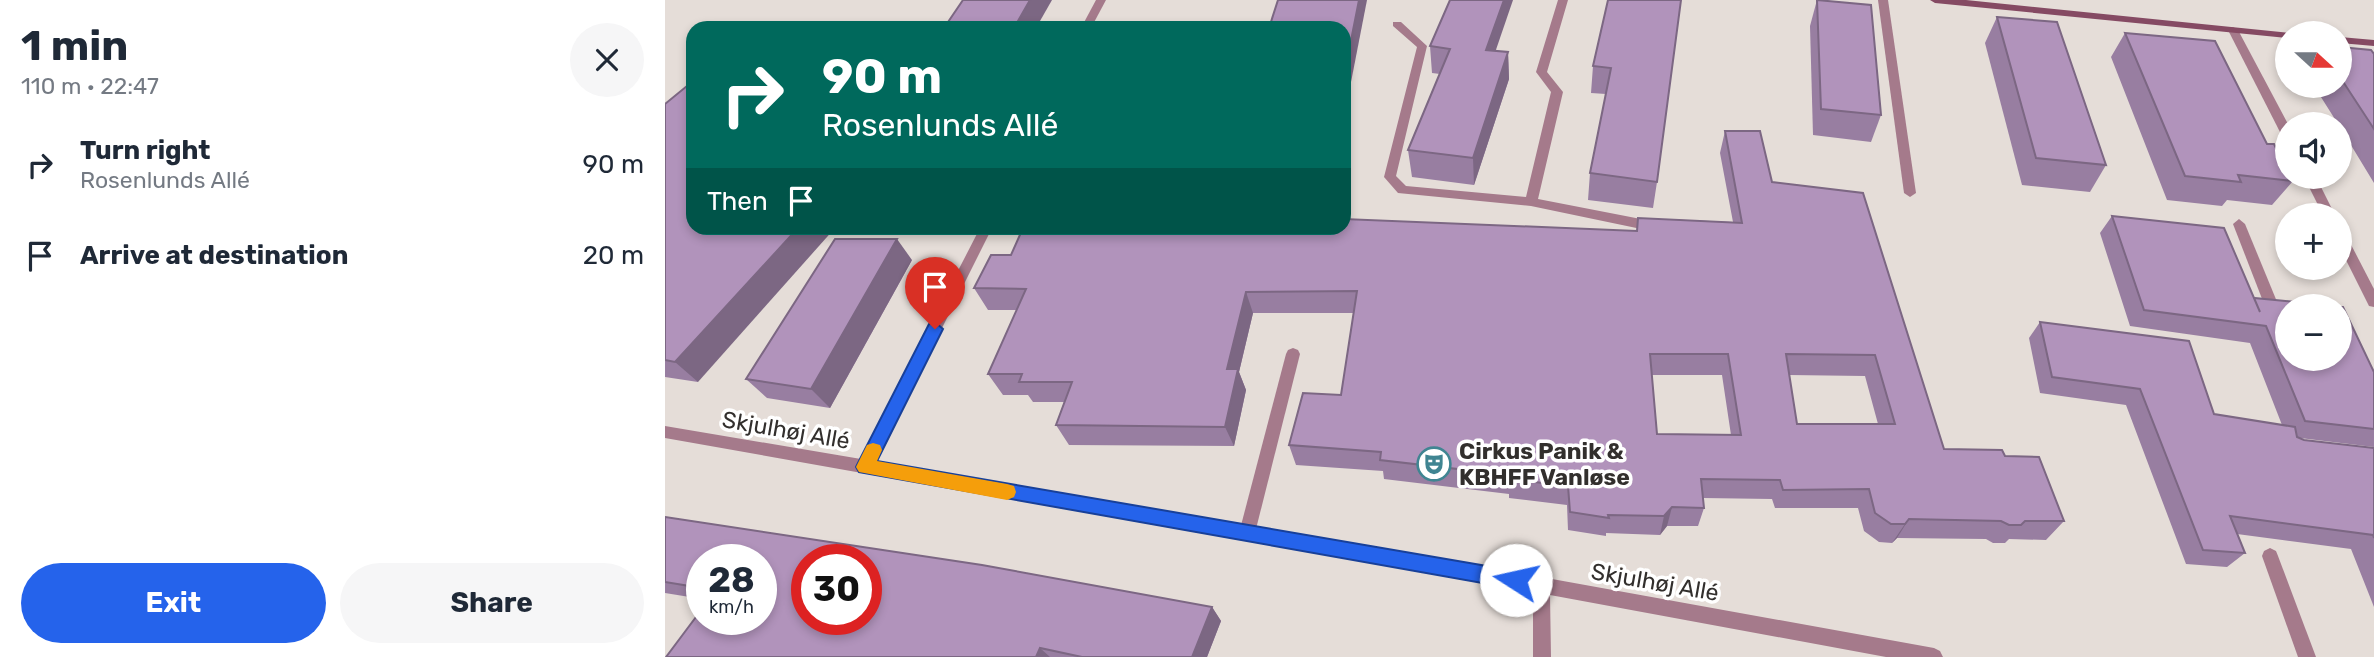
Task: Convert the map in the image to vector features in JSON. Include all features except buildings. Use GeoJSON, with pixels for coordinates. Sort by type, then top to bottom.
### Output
{"type":"FeatureCollection","features":[{"type":"Feature","properties":{"kind":"street"},"geometry":{"type":"LineString","coordinates":[[1090,21],[1101,0]]}},
{"type":"Feature","properties":{"kind":"street"},"geometry":{"type":"LineString","coordinates":[[1531,202],[1557,93],[1541,72],[1563,0]]}},
{"type":"Feature","properties":{"kind":"street"},"geometry":{"type":"LineString","coordinates":[[1883,0],[1910,193]]}},
{"type":"Feature","properties":{"kind":"street"},"geometry":{"type":"LineString","coordinates":[[1935,0],[2275,34]]}},
{"type":"Feature","properties":{"kind":"street"},"geometry":{"type":"LineString","coordinates":[[1397,24],[1422,46],[1390,177],[1402,190],[1531,202],[1646,225]]}},
{"type":"Feature","properties":{"kind":"street"},"geometry":{"type":"LineString","coordinates":[[2233,30],[2276,112]]}},
{"type":"Feature","properties":{"kind":"street"},"geometry":{"type":"LineString","coordinates":[[2352,41],[2374,43]]}},
{"type":"Feature","properties":{"kind":"street"},"geometry":{"type":"LineString","coordinates":[[2239,225],[2273,309]]}},
{"type":"Feature","properties":{"kind":"street"},"geometry":{"type":"LineString","coordinates":[[865,467],[982,235]]}},
{"type":"Feature","properties":{"kind":"street"},"geometry":{"type":"LineString","coordinates":[[2352,259],[2374,302]]}},
{"type":"Feature","properties":{"kind":"street"},"geometry":{"type":"LineString","coordinates":[[1247,533],[1293,354]]}},
{"type":"Feature","properties":{"kind":"street","name":"Skjulhøj Allé"},"geometry":{"type":"LineString","coordinates":[[667,435],[1541,584],[1876,652],[1934,657]]}},
{"type":"Feature","properties":{"kind":"street"},"geometry":{"type":"LineString","coordinates":[[2270,556],[2307,657]]}},
{"type":"Feature","properties":{"kind":"street"},"geometry":{"type":"LineString","coordinates":[[1541,584],[1542,657]]}},
{"type":"Feature","properties":{"kind":"slow traffic"},"geometry":{"type":"LineString","coordinates":[[873,450],[865,467],[1007,492]]}},
{"type":"Feature","properties":{"kind":"place","name":"Cirkus Panik & KBHFF Vanløse"},"geometry":{"type":"Point","coordinates":[1434,464]}},
{"type":"Feature","properties":{"kind":"route"},"geometry":{"type":"LineString","coordinates":[[935,329],[865,467],[1516,580]]}}]}
